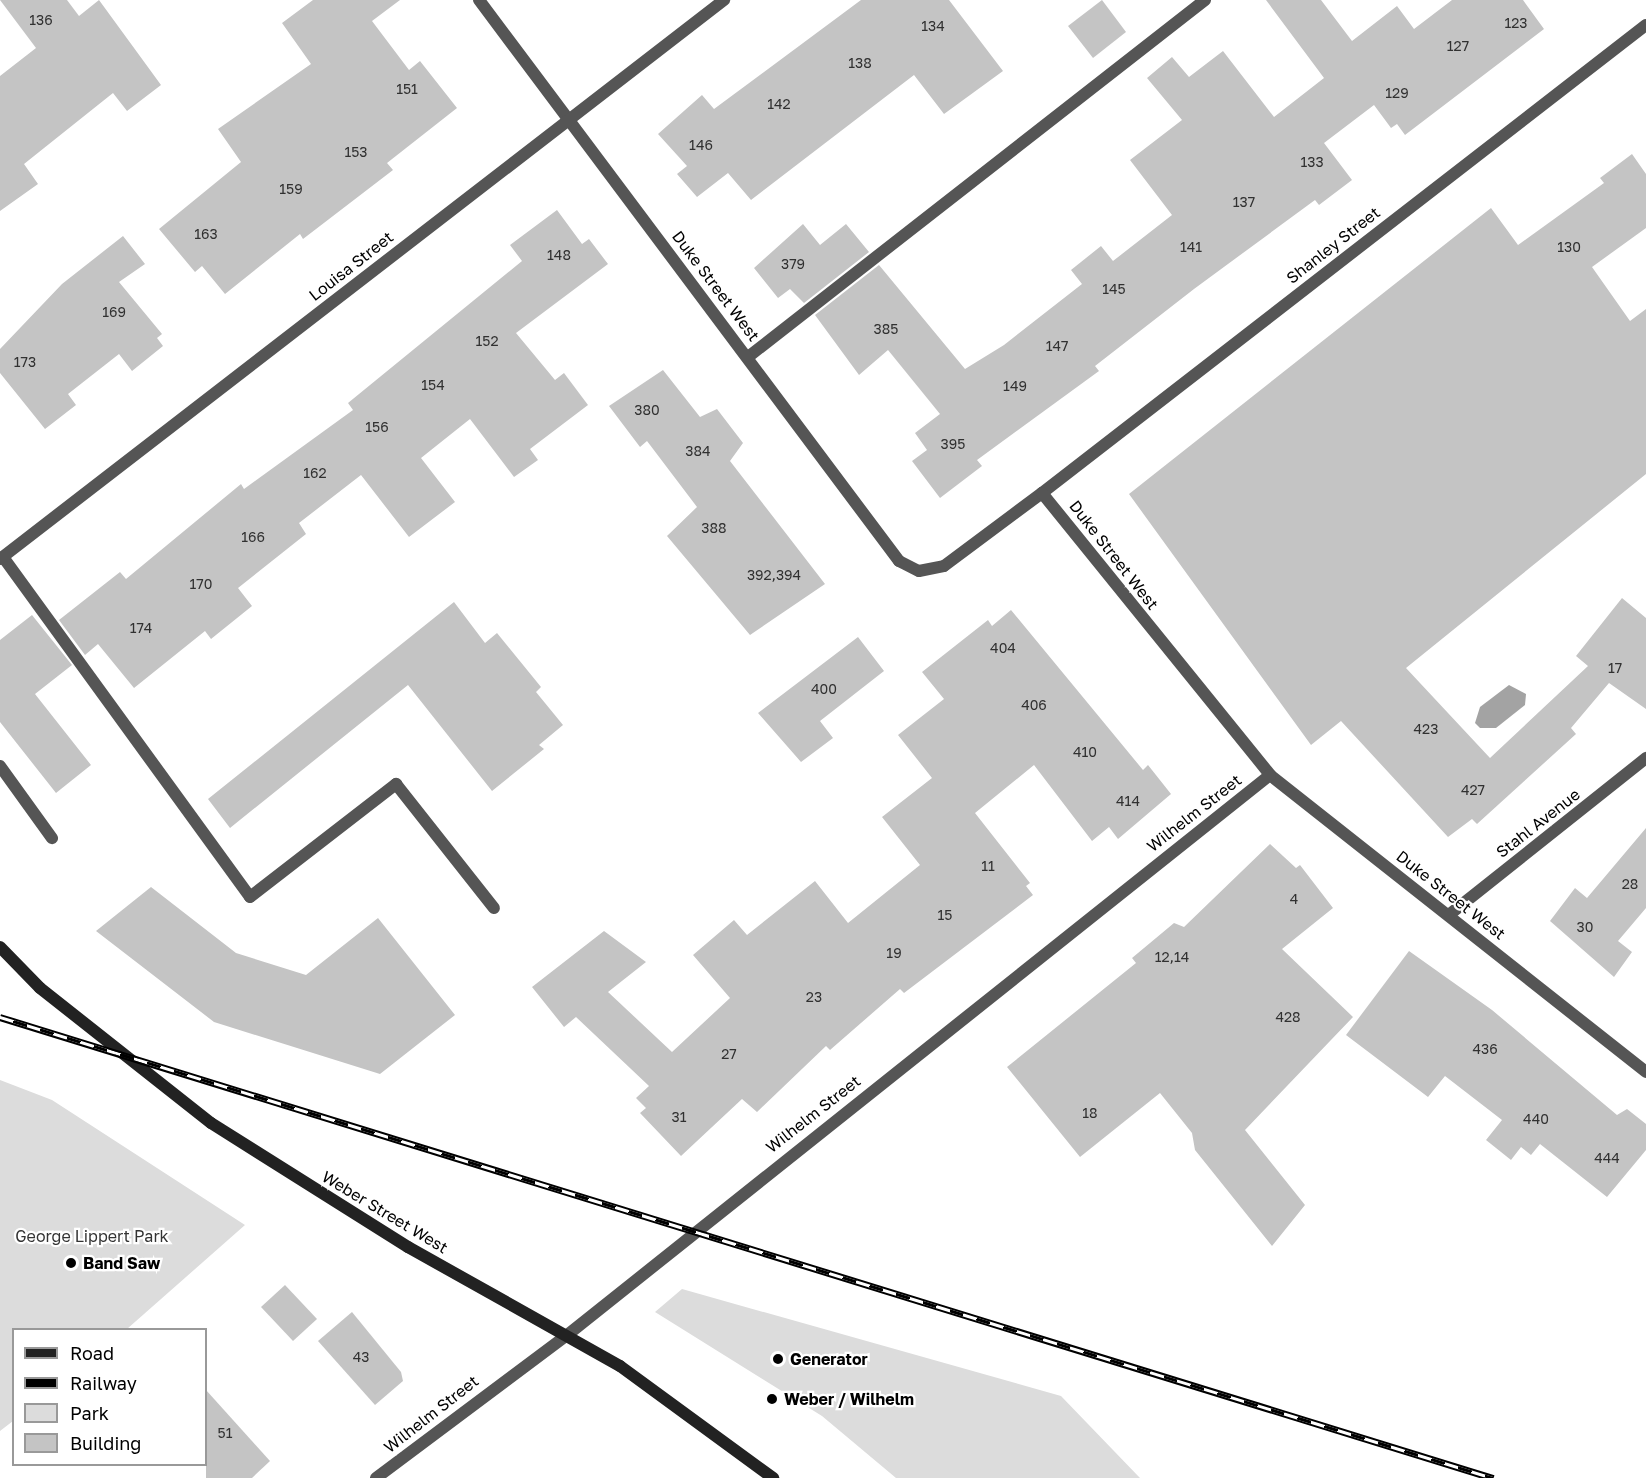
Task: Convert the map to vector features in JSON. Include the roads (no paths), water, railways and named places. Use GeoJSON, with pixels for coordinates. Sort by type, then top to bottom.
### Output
{"type":"FeatureCollection","features":[{"type":"Feature","properties":{"kind":"main road","name":"Weber Street West"},"geometry":{"type":"LineString","coordinates":[[0,947],[40,988],[211,1123],[408,1247],[620,1366],[773,1478]]}},
{"type":"Feature","properties":{"kind":"street","name":"Duke Street West"},"geometry":{"type":"LineString","coordinates":[[479,0],[570,118],[899,561],[919,571],[944,566],[1042,493],[1270,775],[1450,914],[1646,1071]]}},
{"type":"Feature","properties":{"kind":"street","name":"Louisa Street"},"geometry":{"type":"LineString","coordinates":[[2,558],[724,0]]}},
{"type":"Feature","properties":{"kind":"street"},"geometry":{"type":"LineString","coordinates":[[748,357],[1205,0]]}},
{"type":"Feature","properties":{"kind":"street","name":"Shanley Street"},"geometry":{"type":"LineString","coordinates":[[1042,493],[1646,25]]}},
{"type":"Feature","properties":{"kind":"street"},"geometry":{"type":"LineString","coordinates":[[2,558],[250,897],[396,784],[494,908]]}},
{"type":"Feature","properties":{"kind":"street","name":"Stahl Avenue"},"geometry":{"type":"LineString","coordinates":[[1450,914],[1646,758]]}},
{"type":"Feature","properties":{"kind":"street"},"geometry":{"type":"LineString","coordinates":[[0,766],[52,838]]}},
{"type":"Feature","properties":{"kind":"street","name":"Wilhelm Street"},"geometry":{"type":"LineString","coordinates":[[376,1478],[566,1336],[1270,775]]}},
{"type":"Feature","properties":{"kind":"railway"},"geometry":{"type":"LineString","coordinates":[[0,1017],[1493,1478]]}},
{"type":"Feature","properties":{"kind":"place","name":"Band Saw"},"geometry":{"type":"Point","coordinates":[71,1263]}},
{"type":"Feature","properties":{"kind":"place","name":"Generator"},"geometry":{"type":"Point","coordinates":[778,1359]}},
{"type":"Feature","properties":{"kind":"place","name":"Weber / Wilhelm"},"geometry":{"type":"Point","coordinates":[772,1399]}},
{"type":"Feature","properties":{"kind":"park label","name":"George Lippert Park"},"geometry":{"type":"Point","coordinates":[92,1236]}}]}
